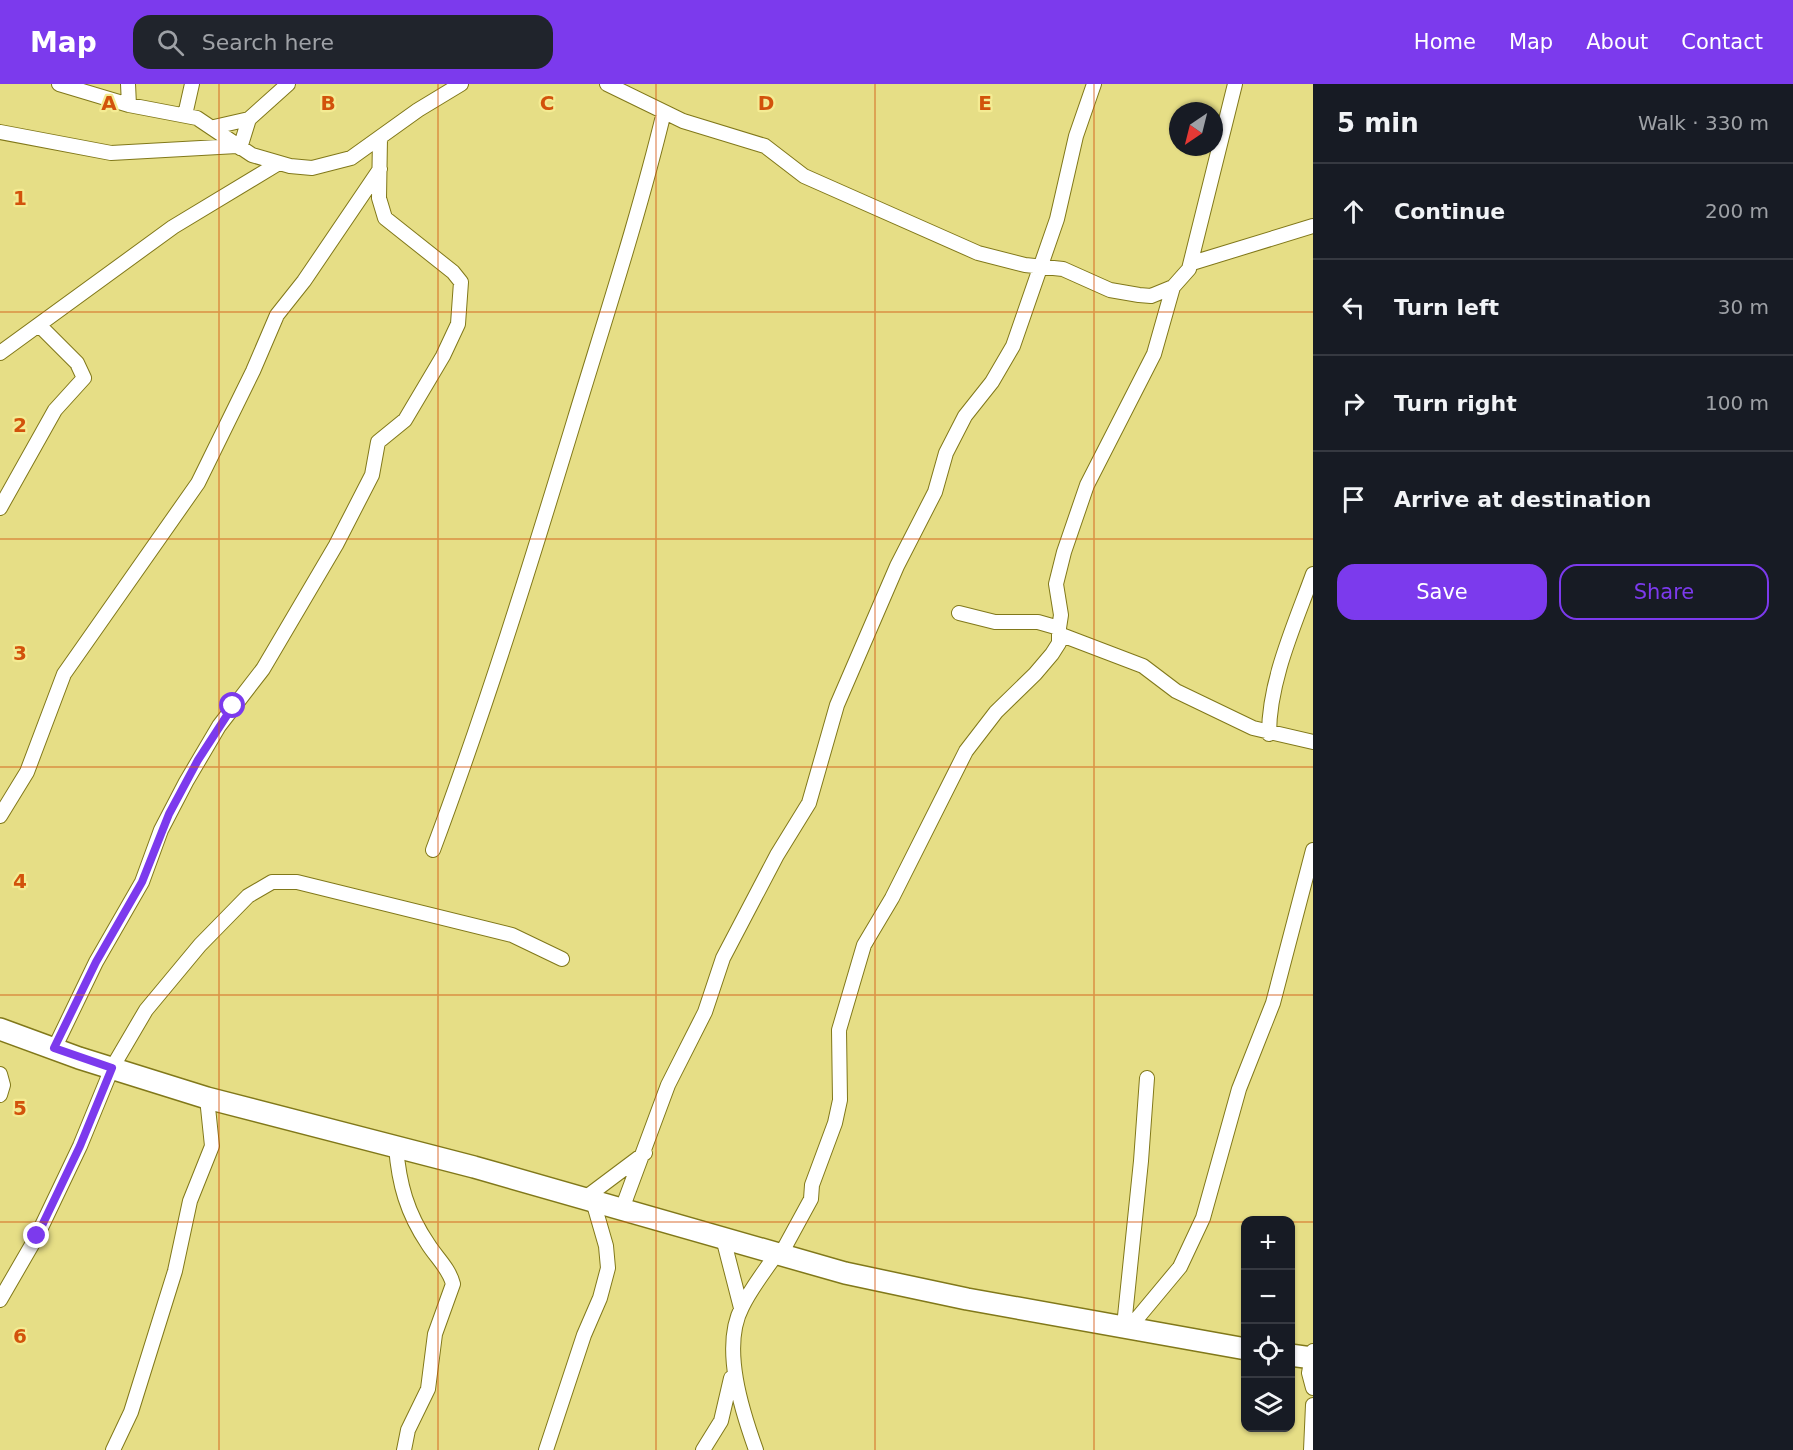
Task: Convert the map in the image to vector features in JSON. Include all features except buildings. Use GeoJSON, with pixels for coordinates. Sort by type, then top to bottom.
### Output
{"type":"FeatureCollection","features":[{"type":"Feature","properties":{"kind":"main road"},"geometry":{"type":"LineString","coordinates":[[0,1033],[54,1048],[207,1098],[396,1147],[845,1273],[968,1299],[1241,1348]]}},
{"type":"Feature","properties":{"kind":"street"},"geometry":{"type":"LineString","coordinates":[[59,84],[129,105],[197,118],[214,127],[234,144],[252,155],[279,163],[312,168],[351,158],[461,84]]}},
{"type":"Feature","properties":{"kind":"street"},"geometry":{"type":"LineString","coordinates":[[129,84],[129,105]]}},
{"type":"Feature","properties":{"kind":"street"},"geometry":{"type":"LineString","coordinates":[[185,116],[192,84]]}},
{"type":"Feature","properties":{"kind":"street"},"geometry":{"type":"LineString","coordinates":[[0,132],[111,153],[215,148],[234,144],[249,119],[288,84]]}},
{"type":"Feature","properties":{"kind":"street"},"geometry":{"type":"LineString","coordinates":[[607,84],[664,112],[723,135],[765,146],[804,176],[910,225],[978,253],[1040,267],[1063,269],[1110,291],[1125,294],[1151,296],[1173,288]]}},
{"type":"Feature","properties":{"kind":"street"},"geometry":{"type":"LineString","coordinates":[[622,1209],[645,1153],[668,1085],[705,1012],[723,958],[777,855],[809,803],[837,705],[897,566],[935,492],[946,453],[965,416],[992,382],[1013,346],[1062,200],[1076,136],[1094,84]]}},
{"type":"Feature","properties":{"kind":"street"},"geometry":{"type":"LineString","coordinates":[[703,1450],[726,1407],[734,1358],[735,1332],[741,1308],[779,1254],[811,1199],[812,1185],[835,1123],[841,1093],[839,1030],[864,945],[892,898],[966,751],[996,712],[1046,660],[1059,643],[1061,615],[1056,584],[1064,552],[1087,485],[1154,354],[1173,288],[1192,263],[1235,84]]}},
{"type":"Feature","properties":{"kind":"street"},"geometry":{"type":"LineString","coordinates":[[433,850],[490,688],[558,472],[638,211],[664,112]]}},
{"type":"Feature","properties":{"kind":"street"},"geometry":{"type":"LineString","coordinates":[[214,127],[249,119]]}},
{"type":"Feature","properties":{"kind":"street"},"geometry":{"type":"LineString","coordinates":[[54,1048],[96,962],[142,882],[161,830],[186,782],[219,726],[263,669],[336,545],[372,475],[378,442],[405,420],[418,402],[454,335],[461,282],[453,272],[385,218],[379,198],[380,138]]}},
{"type":"Feature","properties":{"kind":"street"},"geometry":{"type":"LineString","coordinates":[[0,353],[173,227],[279,163]]}},
{"type":"Feature","properties":{"kind":"street"},"geometry":{"type":"LineString","coordinates":[[0,816],[27,772],[64,674],[198,483],[253,371],[277,315],[304,281],[380,169]]}},
{"type":"Feature","properties":{"kind":"street"},"geometry":{"type":"LineString","coordinates":[[1192,263],[1313,226]]}},
{"type":"Feature","properties":{"kind":"street"},"geometry":{"type":"LineString","coordinates":[[0,508],[55,410],[84,378],[77,363],[40,326]]}},
{"type":"Feature","properties":{"kind":"street"},"geometry":{"type":"LineString","coordinates":[[1269,734],[1278,680],[1313,574]]}},
{"type":"Feature","properties":{"kind":"street"},"geometry":{"type":"LineString","coordinates":[[959,613],[995,622],[1038,622],[1143,666],[1176,691],[1269,734],[1313,742]]}},
{"type":"Feature","properties":{"kind":"street"},"geometry":{"type":"LineString","coordinates":[[1127,1326],[1180,1267],[1203,1218],[1239,1089],[1273,1003],[1310,879],[1313,850]]}},
{"type":"Feature","properties":{"kind":"street"},"geometry":{"type":"LineString","coordinates":[[0,1300],[37,1236],[80,1146],[112,1068],[146,1010],[178,970],[248,896],[273,882],[297,882],[480,926],[520,938],[562,959]]}},
{"type":"Feature","properties":{"kind":"street"},"geometry":{"type":"LineString","coordinates":[[0,1074],[3,1085],[0,1095]]}},
{"type":"Feature","properties":{"kind":"street"},"geometry":{"type":"LineString","coordinates":[[1127,1326],[1147,1077]]}},
{"type":"Feature","properties":{"kind":"street"},"geometry":{"type":"LineString","coordinates":[[113,1450],[131,1412],[175,1271],[190,1201],[212,1146],[207,1098]]}},
{"type":"Feature","properties":{"kind":"street"},"geometry":{"type":"LineString","coordinates":[[396,1147],[405,1202],[418,1228],[445,1267],[453,1284],[436,1327],[428,1389],[408,1430],[404,1450]]}},
{"type":"Feature","properties":{"kind":"street"},"geometry":{"type":"LineString","coordinates":[[546,1450],[584,1335],[600,1298],[608,1268],[606,1246],[589,1200],[645,1153]]}},
{"type":"Feature","properties":{"kind":"street"},"geometry":{"type":"LineString","coordinates":[[723,1238],[741,1308]]}},
{"type":"Feature","properties":{"kind":"street"},"geometry":{"type":"LineString","coordinates":[[1307,1356],[1313,1388]]}},
{"type":"Feature","properties":{"kind":"street"},"geometry":{"type":"LineString","coordinates":[[734,1358],[740,1404],[756,1450]]}},
{"type":"Feature","properties":{"kind":"street"},"geometry":{"type":"LineString","coordinates":[[1311,1450],[1313,1405]]}},
{"type":"Feature","properties":{"kind":"route"},"geometry":{"type":"LineString","coordinates":[[37,1236],[80,1146],[112,1068],[54,1048],[96,962],[142,882],[169,814],[198,760],[233,706]]}}]}
